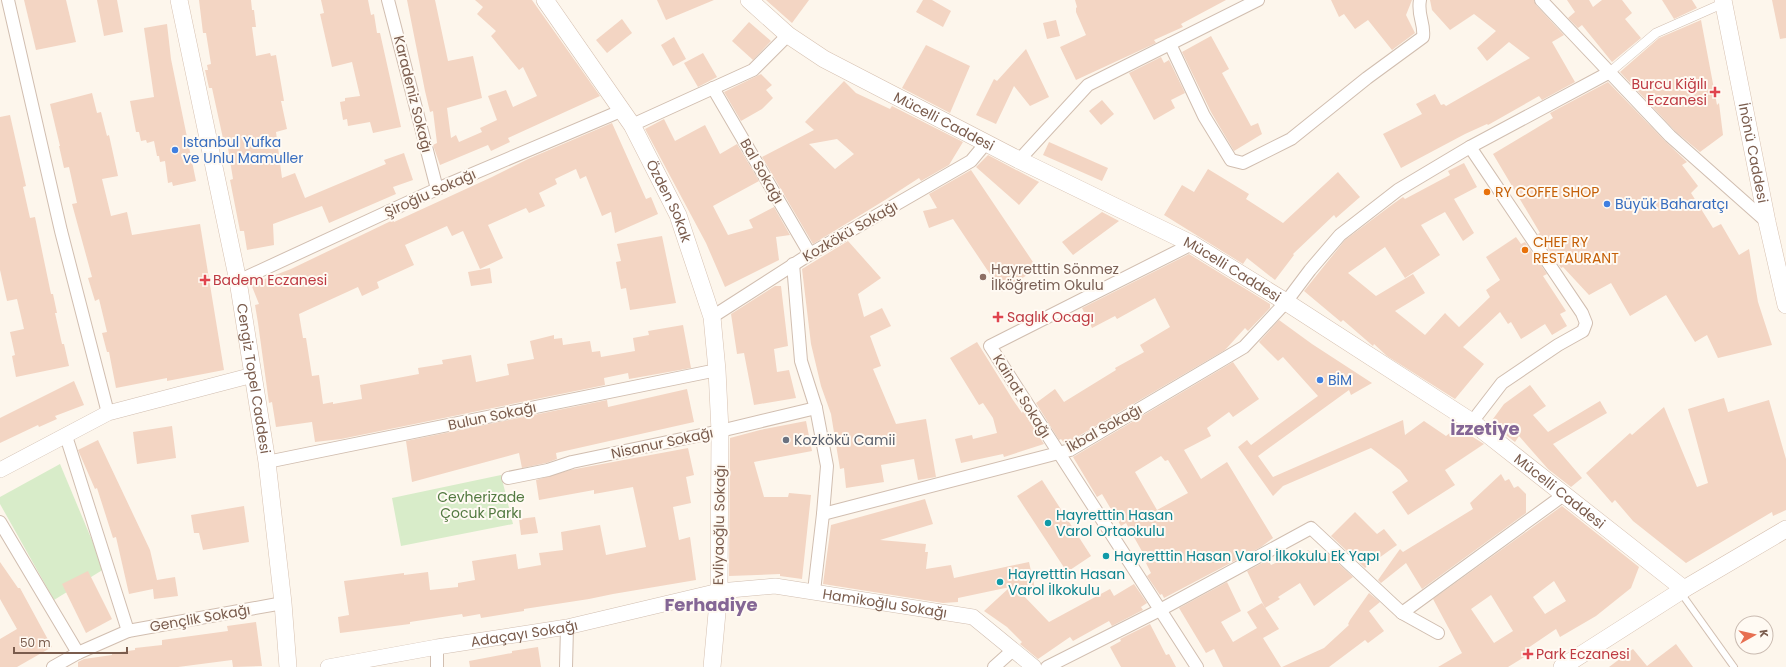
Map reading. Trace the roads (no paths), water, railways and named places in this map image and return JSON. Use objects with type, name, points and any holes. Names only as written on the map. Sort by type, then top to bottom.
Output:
[{"type":"main road","name":"Cengiz Topel Caddesi","points":[[179,0],[238,281],[267,462],[283,603],[288,667]]},
{"type":"main road","name":"Özden Sokak","points":[[545,0],[628,117],[678,215],[712,317],[717,370],[720,431]]},
{"type":"main road","name":"Mücelli Caddesi","points":[[748,0],[788,35],[824,59],[1019,160],[1192,244],[1286,302],[1472,422],[1564,494],[1682,590]]},
{"type":"main road","name":"İnönü Caddesi","points":[[1726,1],[1767,222],[1786,304]]},
{"type":"main road","points":[[1726,1],[1786,268]]},
{"type":"main road","name":"Evliyaoğlu Sokağı","points":[[712,667],[719,592],[720,431]]},
{"type":"main road","points":[[1562,667],[1682,590],[1786,529]]},
{"type":"street","points":[[8,0],[61,231],[108,413]]},
{"type":"street","name":"Karadeniz Sokağı","points":[[388,0],[437,188]]},
{"type":"street","points":[[1019,160],[1088,85],[1258,0]]},
{"type":"street","points":[[1170,44],[1204,116],[1231,160],[1243,163],[1291,139],[1367,78],[1423,37],[1424,29],[1419,15],[1420,0]]},
{"type":"street","points":[[1541,0],[1670,136],[1767,222]]},
{"type":"street","points":[[1610,72],[1656,33],[1726,1]]},
{"type":"street","name":"Şiroğlu Sokağı","points":[[238,281],[437,188],[628,117],[713,88],[753,70],[788,35]]},
{"type":"street","name":"İkbal Sokağı","points":[[823,514],[1070,450],[1244,347],[1286,302],[1310,270],[1340,235],[1398,190],[1470,147],[1610,72]]},
{"type":"street","name":"Bal Sokağı","points":[[713,88],[810,254]]},
{"type":"street","name":"Kozkökü Sokağı","points":[[712,317],[793,264],[971,161],[986,142]]},
{"type":"street","points":[[1470,147],[1582,313],[1586,323],[1583,331],[1558,345],[1502,383],[1472,422]]},
{"type":"street","name":"Kainat Sokağı","points":[[1192,244],[990,346],[1197,667]]},
{"type":"street","points":[[793,264],[802,361],[816,408],[827,466],[814,591]]},
{"type":"street","name":"Bulun Sokağı","points":[[267,462],[717,370]]},
{"type":"street","points":[[0,470],[108,413],[253,375]]},
{"type":"street","name":"Nisanur Sokağı","points":[[508,478],[548,470],[572,462],[720,431],[816,408]]},
{"type":"street","points":[[66,436],[128,631]]},
{"type":"street","points":[[1402,613],[1564,494]]},
{"type":"street","points":[[0,522],[78,653]]},
{"type":"street","points":[[1046,667],[1160,610],[1311,528],[1402,613],[1438,633]]},
{"type":"street","name":"Hamikoğlu Sokağı","points":[[719,592],[775,586],[973,617],[1034,667]]},
{"type":"street","name":"Adaçayı Sokağı","points":[[328,667],[437,647],[567,627],[719,592]]},
{"type":"street","name":"Gençlik Sokağı","points":[[53,667],[78,653],[128,631],[283,603]]},
{"type":"street","points":[[566,667],[567,627]]},
{"type":"street","points":[[437,647],[437,667]]},
{"type":"street","points":[[994,667],[1013,650]]},
{"type":"lane","points":[[1682,590],[1734,667]]},
{"type":"place","name":"Burcu Kiğılı Eczanesi","points":[[1715,92]]},
{"type":"place","name":"Istanbul Yufka ve Unlu Mamuller","points":[[175,150]]},
{"type":"place","name":"RY COFFE SHOP","points":[[1487,192]]},
{"type":"place","name":"Büyük Baharatçı","points":[[1607,204]]},
{"type":"place","name":"CHEF RY RESTAURANT","points":[[1525,250]]},
{"type":"place","name":"Hayretttin Sönmez İlköğretim Okulu","points":[[983,277]]},
{"type":"place","name":"Badem Eczanesi","points":[[205,280]]},
{"type":"place","name":"Saglık Ocagı","points":[[998,317]]},
{"type":"place","name":"BİM","points":[[1320,380]]},
{"type":"place","name":"Kozkökü Camii","points":[[786,440]]},
{"type":"place","name":"Hayretttin Hasan Varol Ortaokulu","points":[[1048,523]]},
{"type":"place","name":"Hayretttin Hasan Varol İlkokulu Ek Yapı","points":[[1106,556]]},
{"type":"place","name":"Hayretttin Hasan Varol İlkokulu","points":[[1000,582]]},
{"type":"place","name":"Park Eczanesi","points":[[1528,654]]},
{"type":"district","name":"İzzetiye","points":[[1485,428]]},
{"type":"district","name":"Ferhadiye","points":[[711,604]]},
{"type":"park label","name":"Cevherizade Çocuk Parkı","points":[[481,506]]}]
